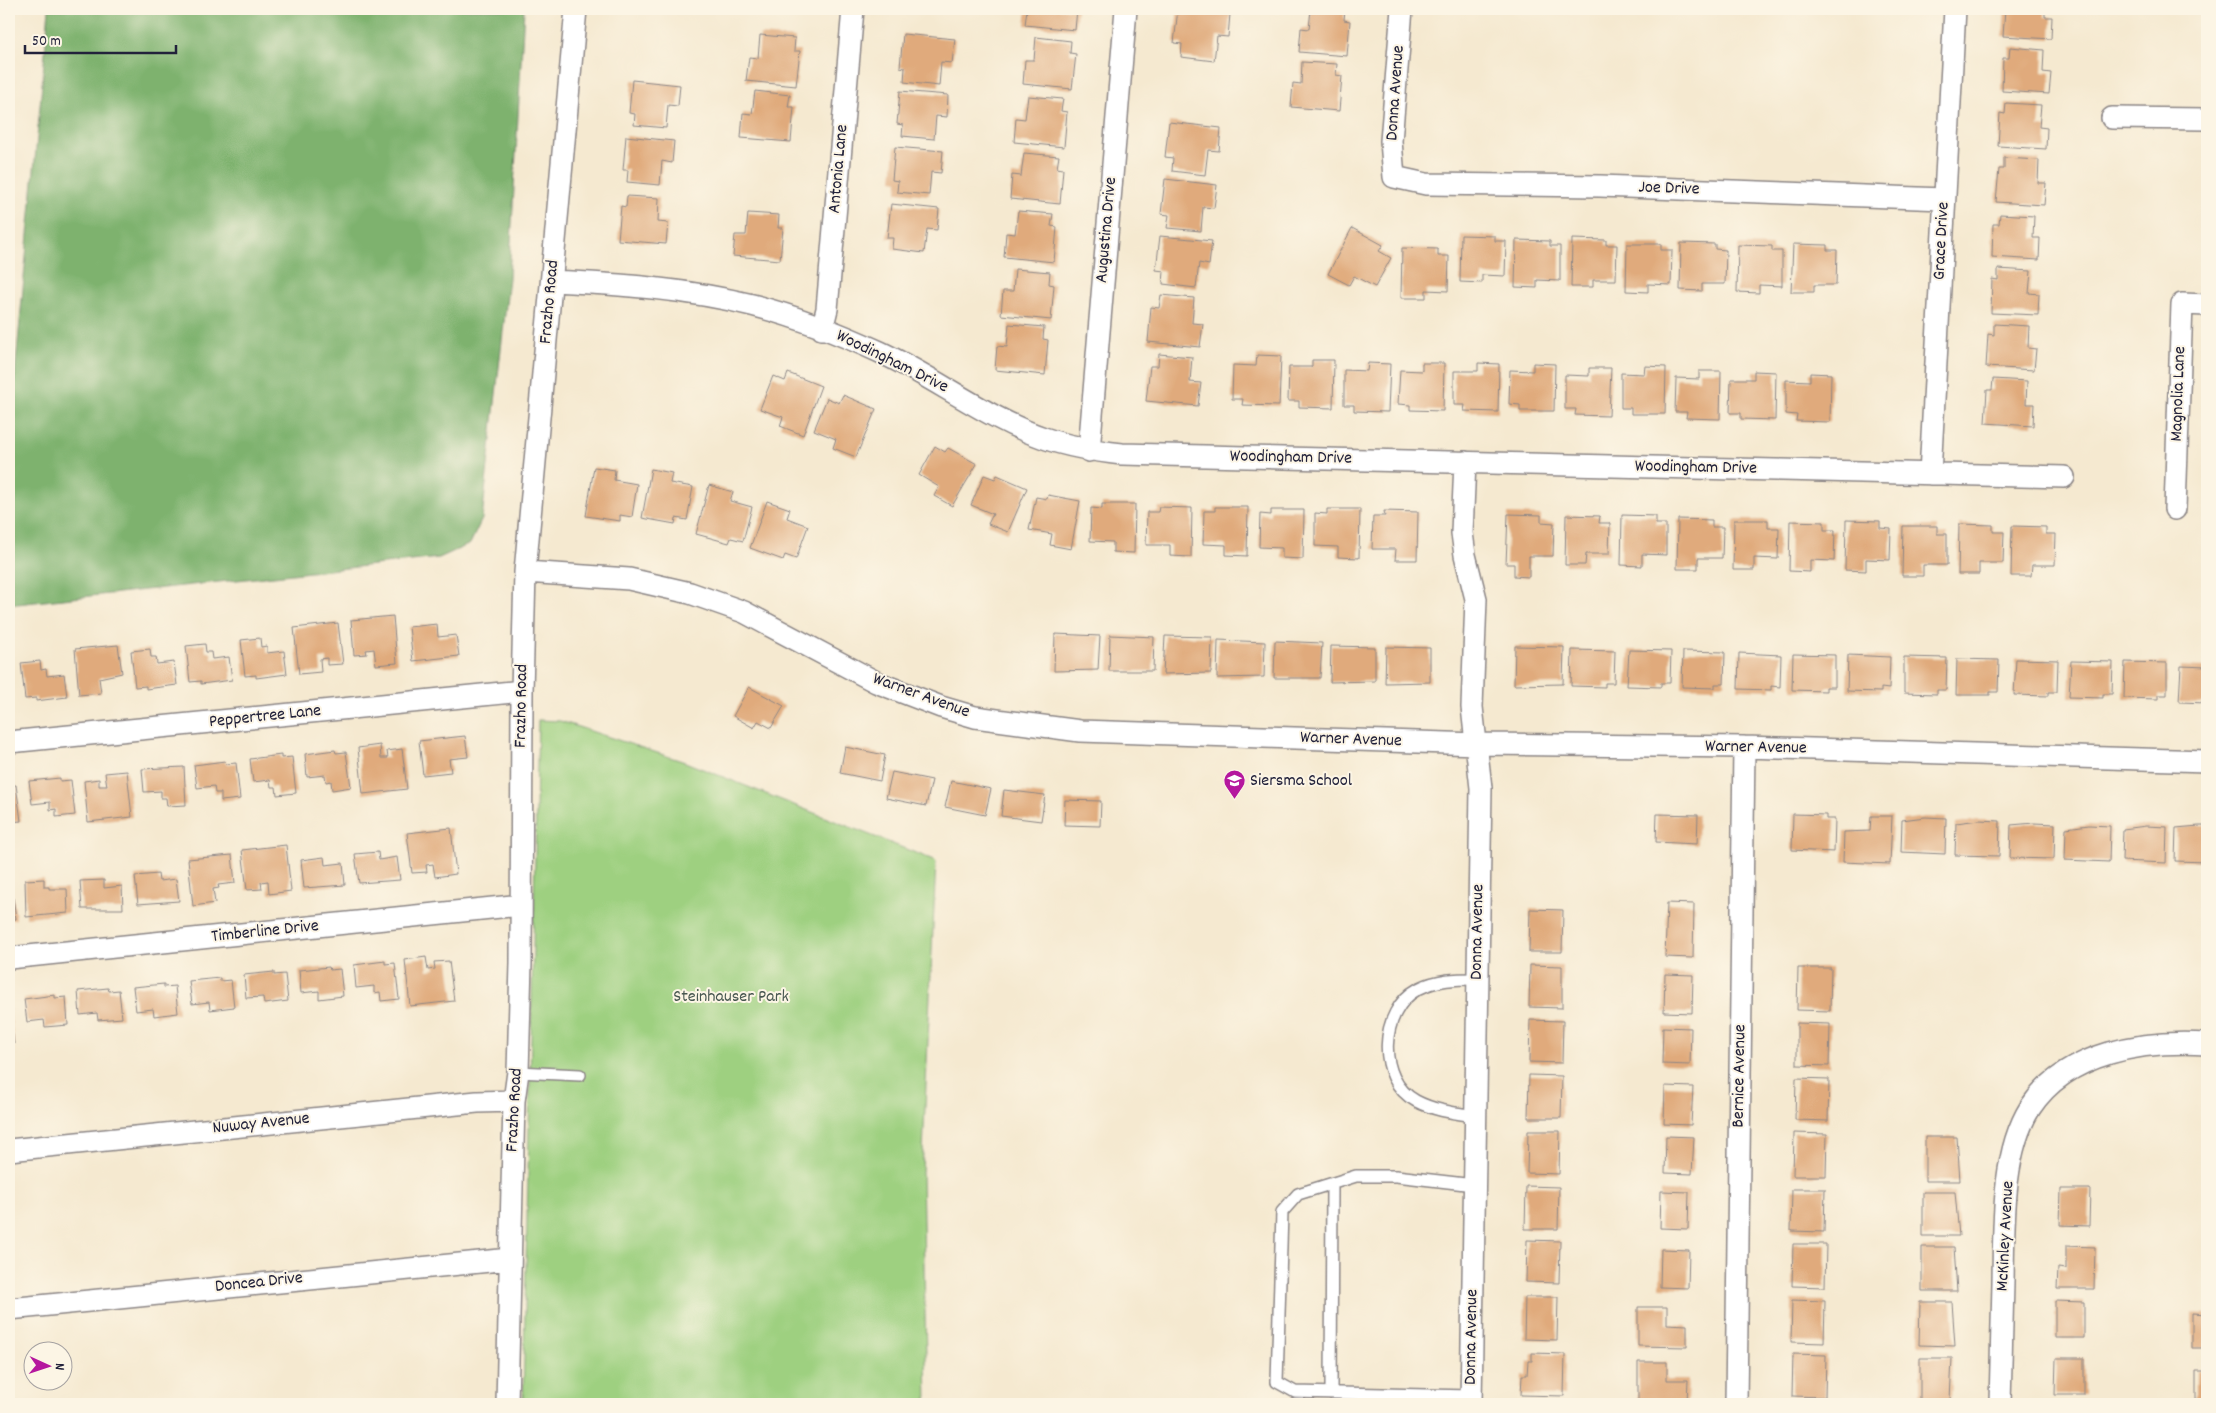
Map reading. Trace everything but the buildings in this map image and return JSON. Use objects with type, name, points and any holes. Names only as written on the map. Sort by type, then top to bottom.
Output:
[{"type":"street","name":"Frazho Road","points":[[507,1404],[514,1101],[518,1072],[525,572],[576,9]]},
{"type":"street","name":"Antonia Lane","points":[[822,329],[827,310],[853,9]]},
{"type":"street","name":"Augustina Drive","points":[[1089,451],[1126,9]]},
{"type":"street","name":"Donna Avenue","points":[[1394,177],[1391,142],[1402,9]]},
{"type":"street","name":"Grace Drive","points":[[1930,474],[1955,9]]},
{"type":"street","points":[[2112,118],[2207,119]]},
{"type":"street","name":"Joe Drive","points":[[1394,177],[1426,184],[1600,186],[1944,199]]},
{"type":"street","name":"Woodingham Drive","points":[[552,281],[687,292],[752,305],[822,329],[879,352],[924,374],[1002,420],[1044,438],[1089,451],[1122,454],[2064,477]]},
{"type":"street","name":"Magnolia Lane","points":[[2175,509],[2182,304],[2207,305]]},
{"type":"street","name":"Donna Avenue","points":[[1465,462],[1462,533],[1465,555],[1476,599],[1472,707],[1478,744],[1481,788],[1471,1400]]},
{"type":"street","name":"Warner Avenue","points":[[525,572],[630,579],[698,595],[744,612],[876,682],[941,707],[975,717],[1080,731],[1478,744],[1744,747],[2207,761]]},
{"type":"street","name":"Peppertree Lane","points":[[9,742],[522,691]]},
{"type":"street","name":"Bernice Avenue","points":[[1736,1404],[1744,747]]},
{"type":"street","name":"Timberline Drive","points":[[9,958],[521,905]]},
{"type":"street","name":"McKinley Avenue","points":[[2000,1404],[2004,1229],[2008,1179],[2017,1136],[2030,1108],[2054,1080],[2077,1066],[2108,1054],[2153,1044],[2207,1044]]},
{"type":"street","name":"Nuway Avenue","points":[[9,1150],[468,1103],[514,1101]]},
{"type":"street","name":"Doncea Drive","points":[[9,1309],[510,1259]]},
{"type":"lane","points":[[1475,1116],[1439,1111],[1414,1101],[1399,1086],[1388,1064],[1386,1045],[1390,1025],[1398,1010],[1404,1000],[1416,990],[1453,979],[1477,979]]},
{"type":"lane","points":[[518,1072],[580,1075]]},
{"type":"lane","points":[[1471,1400],[1295,1392],[1277,1382],[1282,1212],[1298,1194],[1356,1176],[1396,1176],[1474,1185]]},
{"type":"lane","points":[[1331,1393],[1332,1184]]},
{"type":"green space","points":[[49,9],[524,9],[509,278],[482,519],[470,544],[439,558],[17,604],[9,602],[9,439]]},
{"type":"green space","name":"Steinhauser Park","points":[[538,720],[560,721],[685,762],[936,861],[922,1174],[927,1404],[523,1404]]},
{"type":"place","name":"Siersma School","points":[[1234,800]]}]
